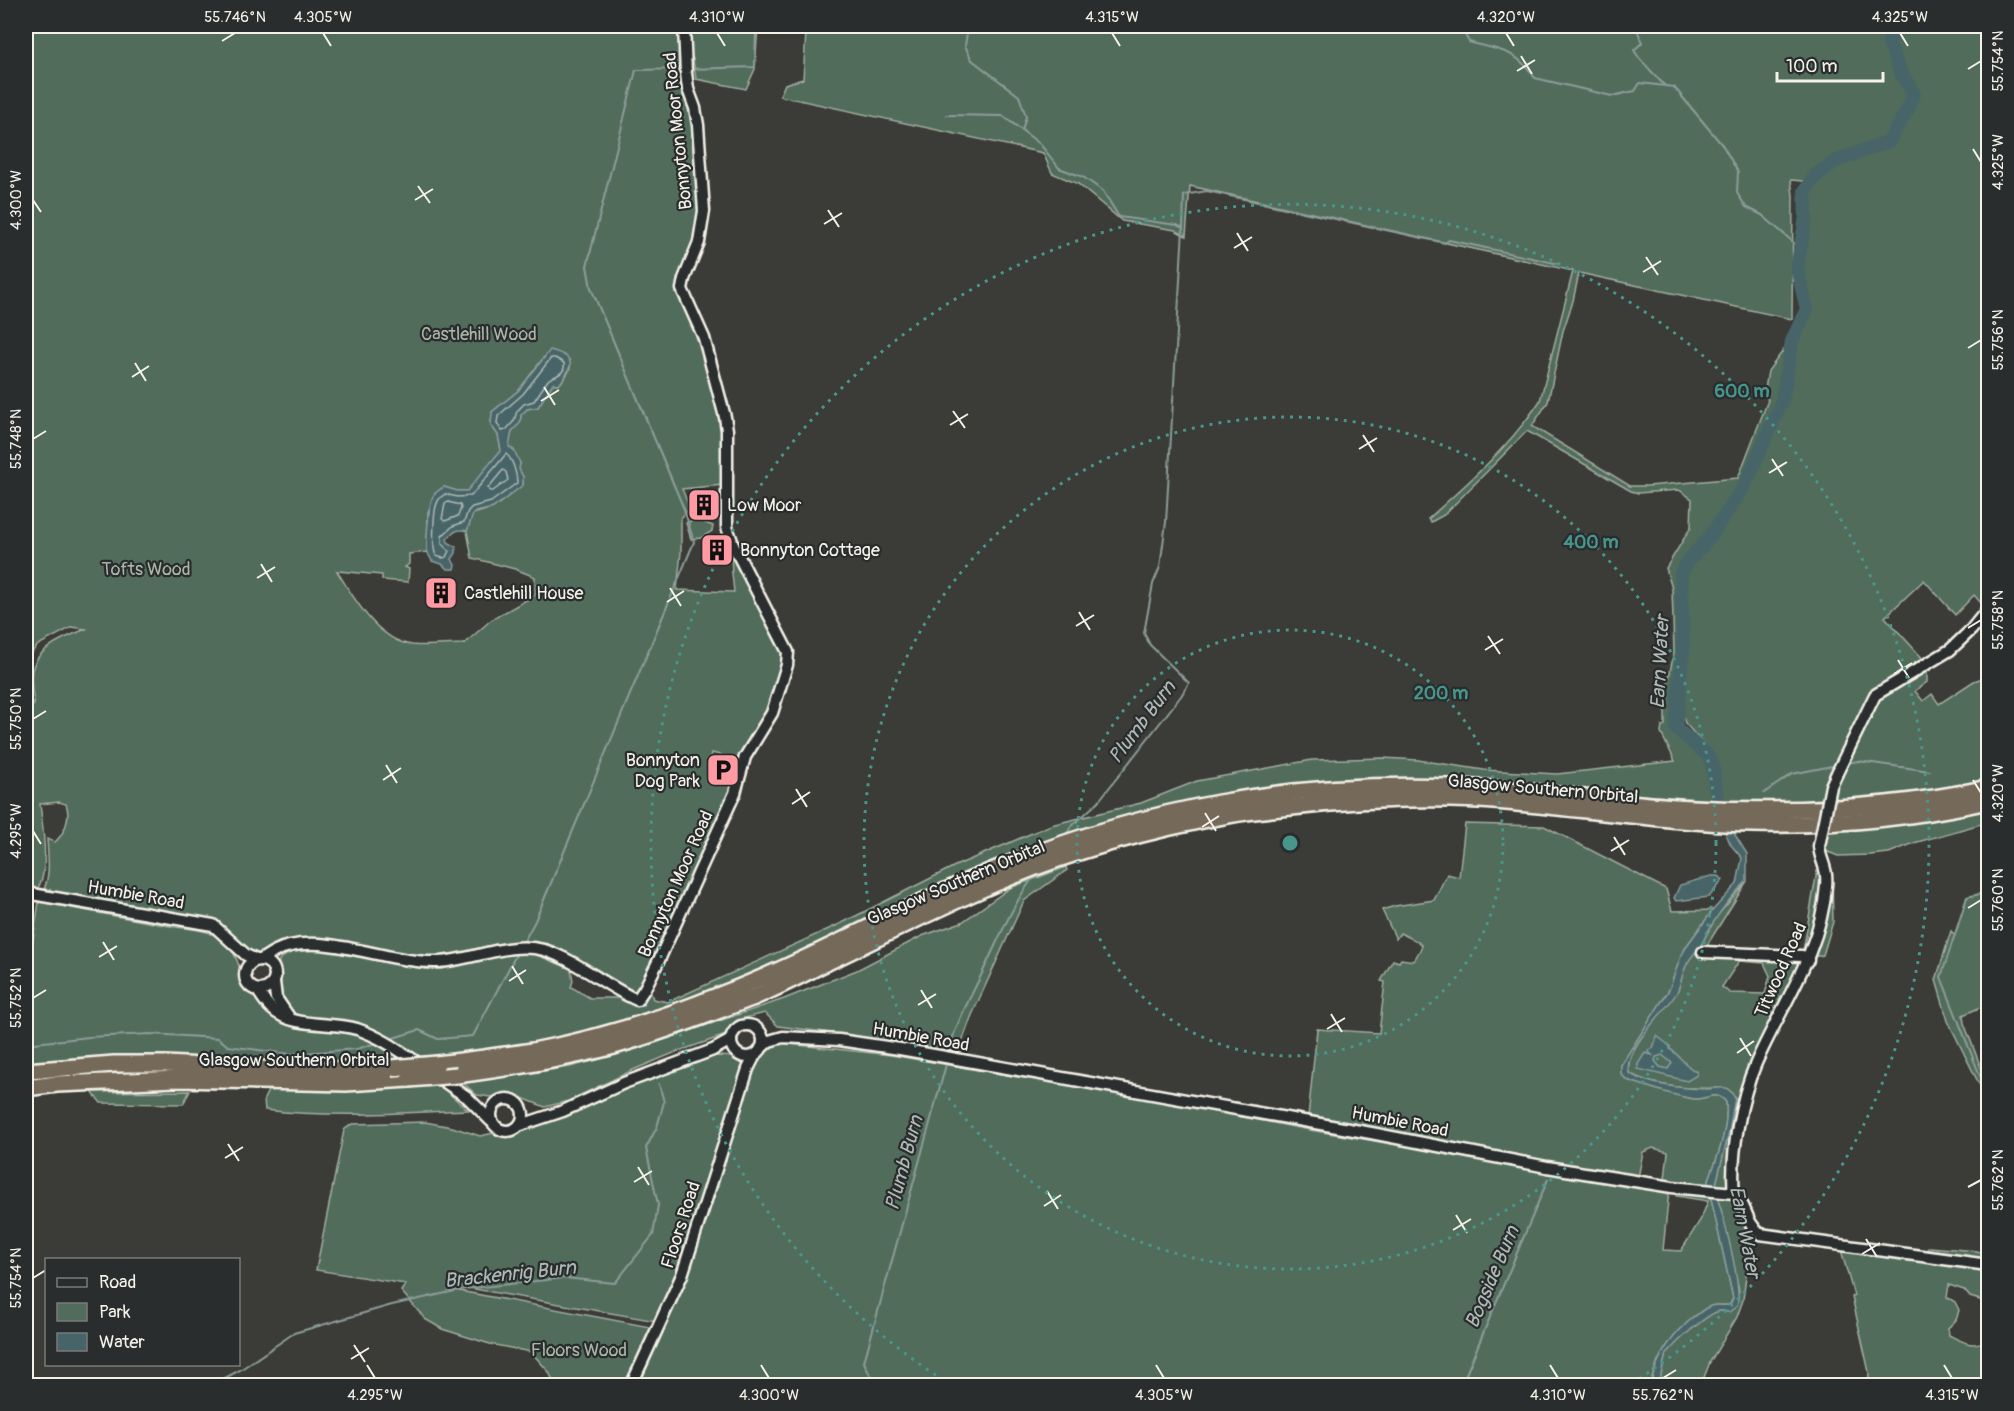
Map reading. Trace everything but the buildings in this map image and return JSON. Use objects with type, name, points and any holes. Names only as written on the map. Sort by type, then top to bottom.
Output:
[{"type":"highway","name":"Glasgow Southern Orbital","points":[[26,1071],[114,1064],[165,1064],[301,1071],[392,1068],[536,1050],[613,1031],[682,1010],[766,977],[961,884],[1068,842],[1148,818],[1221,802],[1317,789],[1433,786],[1507,790],[1688,808],[1809,824],[1905,816],[1989,801]]},
{"type":"highway","name":"Glasgow Southern Orbital","points":[[26,1088],[57,1084],[178,1079],[346,1083],[457,1075],[569,1056],[615,1045],[753,998],[1010,877],[1094,848],[1162,828],[1233,814],[1325,803],[1431,800],[1503,802],[1697,821],[1865,806],[1989,788]]},
{"type":"street","name":"Bonnyton Moor Road","points":[[300,944],[334,946],[409,961],[437,962],[524,948],[543,950],[568,961],[636,1000],[645,988],[659,960],[735,793],[745,757],[772,713],[787,665],[788,652],[734,547],[727,527],[725,417],[704,338],[682,289],[699,242],[704,211],[698,125],[695,108],[687,89],[684,26]]},
{"type":"street","name":"Titwood Road","points":[[1734,1192],[1734,1150],[1752,1074],[1808,960],[1821,920],[1827,870],[1819,846],[1831,786],[1875,695],[1952,648],[1989,609]]},
{"type":"street","name":"Humbie Road","points":[[26,893],[213,925],[246,955],[269,962],[274,968]]},
{"type":"street","name":"Humbie Road","points":[[235,944],[246,970],[247,984],[258,991],[272,1010],[307,1023],[354,1028],[382,1039],[467,1097],[491,1121]]},
{"type":"street","points":[[246,970],[248,966],[279,949],[300,944]]},
{"type":"street","points":[[291,1018],[279,1005],[274,982],[276,973],[274,968],[278,957],[300,944]]},
{"type":"street","points":[[1703,952],[1802,956],[1808,960]]},
{"type":"street","points":[[258,991],[267,989],[274,982]]},
{"type":"street","points":[[749,1025],[759,1030],[763,1038],[749,1053],[733,1050],[731,1040],[735,1030],[749,1025]]},
{"type":"street","name":"Humbie Road","points":[[759,1030],[783,1037],[900,1049],[1371,1133],[1535,1165],[1703,1191],[1734,1192]]},
{"type":"street","points":[[713,1050],[749,1053],[769,1041],[783,1037]]},
{"type":"street","points":[[550,1114],[537,1113],[512,1100],[502,1100],[492,1109],[491,1121],[499,1130],[505,1132],[517,1129],[521,1125],[563,1111],[624,1083],[713,1050],[731,1040]]},
{"type":"street","name":"Floors Road","points":[[631,1386],[682,1275],[748,1069],[749,1053]]},
{"type":"street","name":"Humbie Road","points":[[467,1097],[484,1103],[502,1100]]},
{"type":"street","points":[[520,1105],[524,1114],[521,1125]]},
{"type":"street","points":[[1734,1192],[1742,1202],[1750,1225],[1760,1234],[1989,1265]]},
{"type":"green space","points":[[26,26],[681,26],[693,115],[701,218],[681,284],[700,336],[723,425],[723,485],[682,489],[690,508],[681,518],[681,552],[677,590],[734,592],[731,549],[786,654],[765,720],[749,740],[739,760],[712,753],[707,779],[735,786],[660,955],[636,995],[564,955],[534,944],[520,942],[454,956],[418,957],[301,940],[257,957],[246,949],[229,930],[217,923],[66,894],[43,892],[48,872],[47,839],[55,842],[59,838],[67,819],[66,804],[59,802],[40,804],[44,837],[43,875],[40,885],[34,891],[26,889],[26,710],[34,705],[32,671],[39,655],[46,649],[86,629],[72,627],[38,645],[28,657],[26,666]],"holes":[[[544,357],[566,357],[570,368],[559,385],[553,383],[538,407],[527,409],[521,415],[520,423],[512,431],[508,447],[520,463],[519,469],[523,477],[523,485],[493,508],[473,514],[467,531],[472,558],[515,569],[535,577],[535,595],[491,620],[464,644],[412,645],[388,635],[368,616],[337,571],[382,575],[382,580],[408,582],[409,569],[405,567],[409,564],[409,554],[427,552],[428,512],[444,487],[457,491],[468,491],[501,450],[498,435],[491,425],[492,412],[519,390]]]},
{"type":"green space","points":[[688,26],[758,26],[755,69],[746,89],[696,79],[693,59],[689,52]]},
{"type":"green space","points":[[790,26],[1988,26],[1988,608],[1974,595],[1955,615],[1924,580],[1885,617],[1926,662],[1877,689],[1824,803],[1720,801],[1714,761],[1706,747],[1685,723],[1681,708],[1688,627],[1685,573],[1689,563],[1687,559],[1679,579],[1681,648],[1674,691],[1675,730],[1705,757],[1709,765],[1714,800],[1458,782],[1240,794],[741,983],[628,1022],[512,1049],[418,1059],[397,1042],[383,1035],[296,1017],[285,1005],[280,992],[279,960],[291,952],[309,948],[426,969],[441,969],[503,955],[530,952],[571,969],[573,981],[571,987],[590,998],[618,998],[625,1002],[643,1005],[650,990],[653,999],[668,1002],[842,923],[955,866],[1051,825],[1141,803],[1197,781],[1312,760],[1383,758],[1418,760],[1484,770],[1557,774],[1675,761],[1661,733],[1662,726],[1665,725],[1665,697],[1674,652],[1672,589],[1666,568],[1691,527],[1692,499],[1679,490],[1638,493],[1631,491],[1527,431],[1444,515],[1431,522],[1428,519],[1502,449],[1540,401],[1573,271],[1190,186],[1186,236],[1175,230],[1122,221],[1078,184],[1052,173],[1043,153],[780,96],[785,84],[803,79],[806,33]],"holes":[[[1791,180],[1814,182],[1810,190],[1810,216],[1800,259],[1801,274],[1810,311],[1796,338],[1785,348],[1768,371],[1764,395],[1768,400],[1738,478],[1630,486],[1532,426],[1548,402],[1563,331],[1579,273],[1792,319],[1793,195]]]},
{"type":"green space","points":[[696,519],[713,526],[712,531],[701,538],[691,539],[686,523]]},
{"type":"green space","points":[[1927,668],[1927,682],[1915,691],[1923,701],[1932,694],[1939,704],[1974,681],[1988,676],[1988,782],[1925,793],[1831,802],[1836,781],[1877,697]]},
{"type":"green space","points":[[1988,805],[1988,822],[1914,843],[1889,853],[1838,856],[1823,850],[1826,826]]},
{"type":"green space","points":[[1465,824],[1544,826],[1666,889],[1672,911],[1713,910],[1688,944],[1681,956],[1669,990],[1621,1065],[1621,1073],[1627,1080],[1696,1099],[1719,1096],[1726,1102],[1724,1135],[1706,1187],[1646,1179],[1646,1177],[1665,1179],[1668,1152],[1653,1148],[1643,1152],[1638,1178],[1308,1117],[1317,1029],[1379,1033],[1385,982],[1381,981],[1393,960],[1414,961],[1422,946],[1400,933],[1396,939],[1382,910],[1434,900],[1447,874],[1459,877]]},
{"type":"green space","points":[[1066,867],[1067,870],[1024,901],[972,1015],[958,1053],[778,1026],[765,1013],[737,1020],[723,1036],[633,1070],[568,1101],[545,1107],[512,1094],[490,1097],[477,1095],[463,1083],[570,1067],[637,1049],[784,999],[857,970],[922,936],[962,922],[1010,888]]},
{"type":"green space","points":[[1817,871],[1832,872],[1833,922],[1823,955],[1813,957],[1803,951]]},
{"type":"green space","points":[[1747,881],[1704,950],[1699,948],[1717,916]]},
{"type":"green space","points":[[1988,892],[1988,1004],[1963,1015],[1988,1086],[1986,1098],[1948,1021],[1936,980],[1951,931],[1955,935],[1967,897]]},
{"type":"green space","points":[[39,902],[213,934],[228,945],[234,953],[245,987],[275,1018],[298,1027],[338,1030],[356,1035],[406,1059],[354,1064],[26,1066],[26,985]]},
{"type":"green space","points":[[1693,952],[1701,956],[1797,959],[1804,962],[1753,1059],[1728,1185],[1725,1188],[1715,1188],[1735,1098],[1726,1088],[1664,1085],[1629,1073],[1632,1054],[1645,1032],[1677,992]],"holes":[[[1739,961],[1764,963],[1770,976],[1765,994],[1730,993],[1722,987]]]},
{"type":"green space","points":[[779,1043],[891,1055],[1669,1191],[1663,1250],[1681,1251],[1701,1219],[1708,1201],[1676,1196],[1677,1192],[1710,1194],[1733,1298],[1730,1305],[1713,1305],[1705,1309],[1681,1329],[1659,1359],[1650,1385],[636,1386],[690,1270],[752,1074],[758,1061],[767,1050]]},
{"type":"green space","name":"Floors Wood","points":[[715,1056],[727,1056],[737,1060],[743,1065],[743,1075],[684,1260],[656,1321],[452,1285],[449,1289],[655,1328],[628,1385],[555,1385],[549,1372],[531,1352],[490,1344],[442,1329],[425,1319],[401,1291],[406,1284],[316,1270],[344,1130],[352,1124],[425,1122],[452,1127],[480,1136],[494,1133],[510,1136],[527,1126],[563,1117],[611,1094],[678,1067]]},
{"type":"green space","points":[[439,1085],[468,1110],[341,1114],[265,1110],[264,1099],[269,1089],[347,1091]]},
{"type":"green space","points":[[190,1091],[183,1104],[101,1103],[92,1092]]},
{"type":"green space","points":[[1716,1194],[1731,1196],[1736,1200],[1747,1234],[1747,1268],[1743,1300],[1737,1317],[1710,1362],[1701,1385],[1657,1386],[1665,1358],[1674,1346],[1707,1317],[1721,1311],[1729,1312],[1739,1291]]},
{"type":"green space","points":[[1929,1247],[1977,1251],[1988,1254],[1988,1261],[1924,1253]]},
{"type":"green space","points":[[1841,1250],[1988,1268],[1987,1302],[1970,1297],[1964,1290],[1949,1285],[1947,1297],[1955,1302],[1959,1310],[1956,1320],[1948,1328],[1949,1335],[1973,1344],[1988,1339],[1988,1385],[1868,1385],[1869,1372],[1852,1297],[1854,1296]]},
{"type":"water","points":[[550,350],[569,359],[570,367],[559,385],[553,383],[538,407],[527,409],[521,415],[520,423],[512,431],[509,447],[514,450],[520,463],[519,469],[523,477],[523,485],[493,508],[473,514],[467,531],[458,530],[447,539],[456,547],[456,553],[452,559],[454,569],[447,569],[442,564],[432,561],[428,553],[428,524],[433,496],[444,487],[467,491],[501,450],[498,435],[491,425],[492,412],[519,390]]},
{"type":"water","points":[[1724,830],[1732,830],[1747,854],[1747,881],[1722,909],[1687,963],[1677,992],[1638,1042],[1629,1063],[1629,1073],[1647,1081],[1687,1088],[1726,1088],[1731,1092],[1735,1098],[1715,1188],[1706,1187],[1724,1135],[1726,1102],[1719,1096],[1696,1099],[1627,1080],[1621,1074],[1621,1065],[1669,990],[1681,956],[1688,944],[1713,910],[1737,884],[1742,858],[1731,845]]},
{"type":"water","points":[[1719,876],[1723,880],[1709,897],[1676,901],[1674,898],[1680,885]]},
{"type":"water","points":[[1657,1036],[1696,1071],[1697,1075],[1687,1081],[1638,1069],[1638,1064],[1645,1053],[1652,1055],[1648,1051],[1653,1048]],"holes":[[[1662,1055],[1672,1063],[1668,1069],[1660,1067],[1655,1061],[1656,1057]]]},
{"type":"water","points":[[1710,1194],[1716,1194],[1727,1233],[1735,1268],[1737,1306],[1729,1312],[1715,1313],[1681,1339],[1665,1358],[1657,1385],[1650,1386],[1659,1359],[1681,1329],[1705,1309],[1713,1305],[1730,1305],[1733,1298]]},
{"type":"waterway","points":[[688,69],[755,67],[756,26]]},
{"type":"waterway","name":"Plumb Burn","points":[[968,26],[965,46],[972,60],[1019,96],[1026,116],[1022,131]]},
{"type":"waterway","points":[[1454,26],[1464,33],[1469,42],[1514,56],[1528,68],[1535,78],[1612,96],[1635,91],[1640,83],[1674,87],[1723,146],[1738,172],[1737,193],[1746,207],[1762,215],[1800,248]]},
{"type":"waterway","points":[[1636,26],[1642,43],[1634,50],[1664,85]]},
{"type":"waterway","name":"Earn Water","points":[[1724,819],[1717,797],[1712,763],[1708,756],[1676,728],[1683,647],[1681,574],[1688,561],[1709,538],[1745,485],[1782,401],[1792,341],[1807,309],[1797,268],[1806,217],[1805,191],[1815,176],[1834,162],[1889,141],[1914,94],[1901,73],[1889,43],[1894,26]]},
{"type":"waterway","points":[[523,943],[535,921],[694,542],[684,509],[591,288],[587,266],[636,70],[682,69]]},
{"type":"waterway","name":"Plumb Burn","points":[[947,115],[1003,116],[1040,144],[1059,168],[1083,177],[1103,191],[1119,217],[1177,225],[1183,228],[1166,522],[1160,567],[1153,584],[1144,633],[1150,645],[1189,683],[1098,802],[1072,826],[1064,837]]},
{"type":"waterway","points":[[1183,228],[1184,195],[1207,191],[1445,243],[1449,240],[1559,264]]},
{"type":"waterway","points":[[1847,763],[1858,761],[1930,771]]},
{"type":"waterway","points":[[1764,793],[1792,774],[1832,766]]},
{"type":"waterway","name":"Plumb Burn","points":[[948,1055],[959,1020],[1003,930],[1035,875]]},
{"type":"waterway","points":[[1988,892],[1967,897],[1941,977],[1988,1096]]},
{"type":"waterway","points":[[390,1039],[419,1030],[438,1039],[473,1036],[518,951]]},
{"type":"waterway","points":[[26,1044],[89,1037],[150,1034],[218,1038],[228,1046],[290,1054],[357,1049],[379,1042]]},
{"type":"waterway","name":"Plumb Burn","points":[[879,1386],[864,1362],[947,1061]]},
{"type":"waterway","name":"Brackenrig Burn","points":[[210,1386],[240,1370],[294,1333],[392,1305],[464,1289],[564,1278],[615,1283],[653,1235],[658,1205],[646,1148],[657,1127],[664,1102],[659,1084]]},
{"type":"waterway","name":"Bogside Burn","points":[[1461,1386],[1548,1179]]},
{"type":"place","name":"Low Moor","points":[[704,505]]},
{"type":"place","name":"Bonnyton Cottage","points":[[717,550]]},
{"type":"place","name":"Castlehill House","points":[[441,593]]},
{"type":"place","name":"Bonnyton Dog Park","points":[[723,770]]},
{"type":"park label","name":"Castlehill Wood","points":[[479,334]]},
{"type":"park label","name":"Tofts Wood","points":[[146,569]]}]
